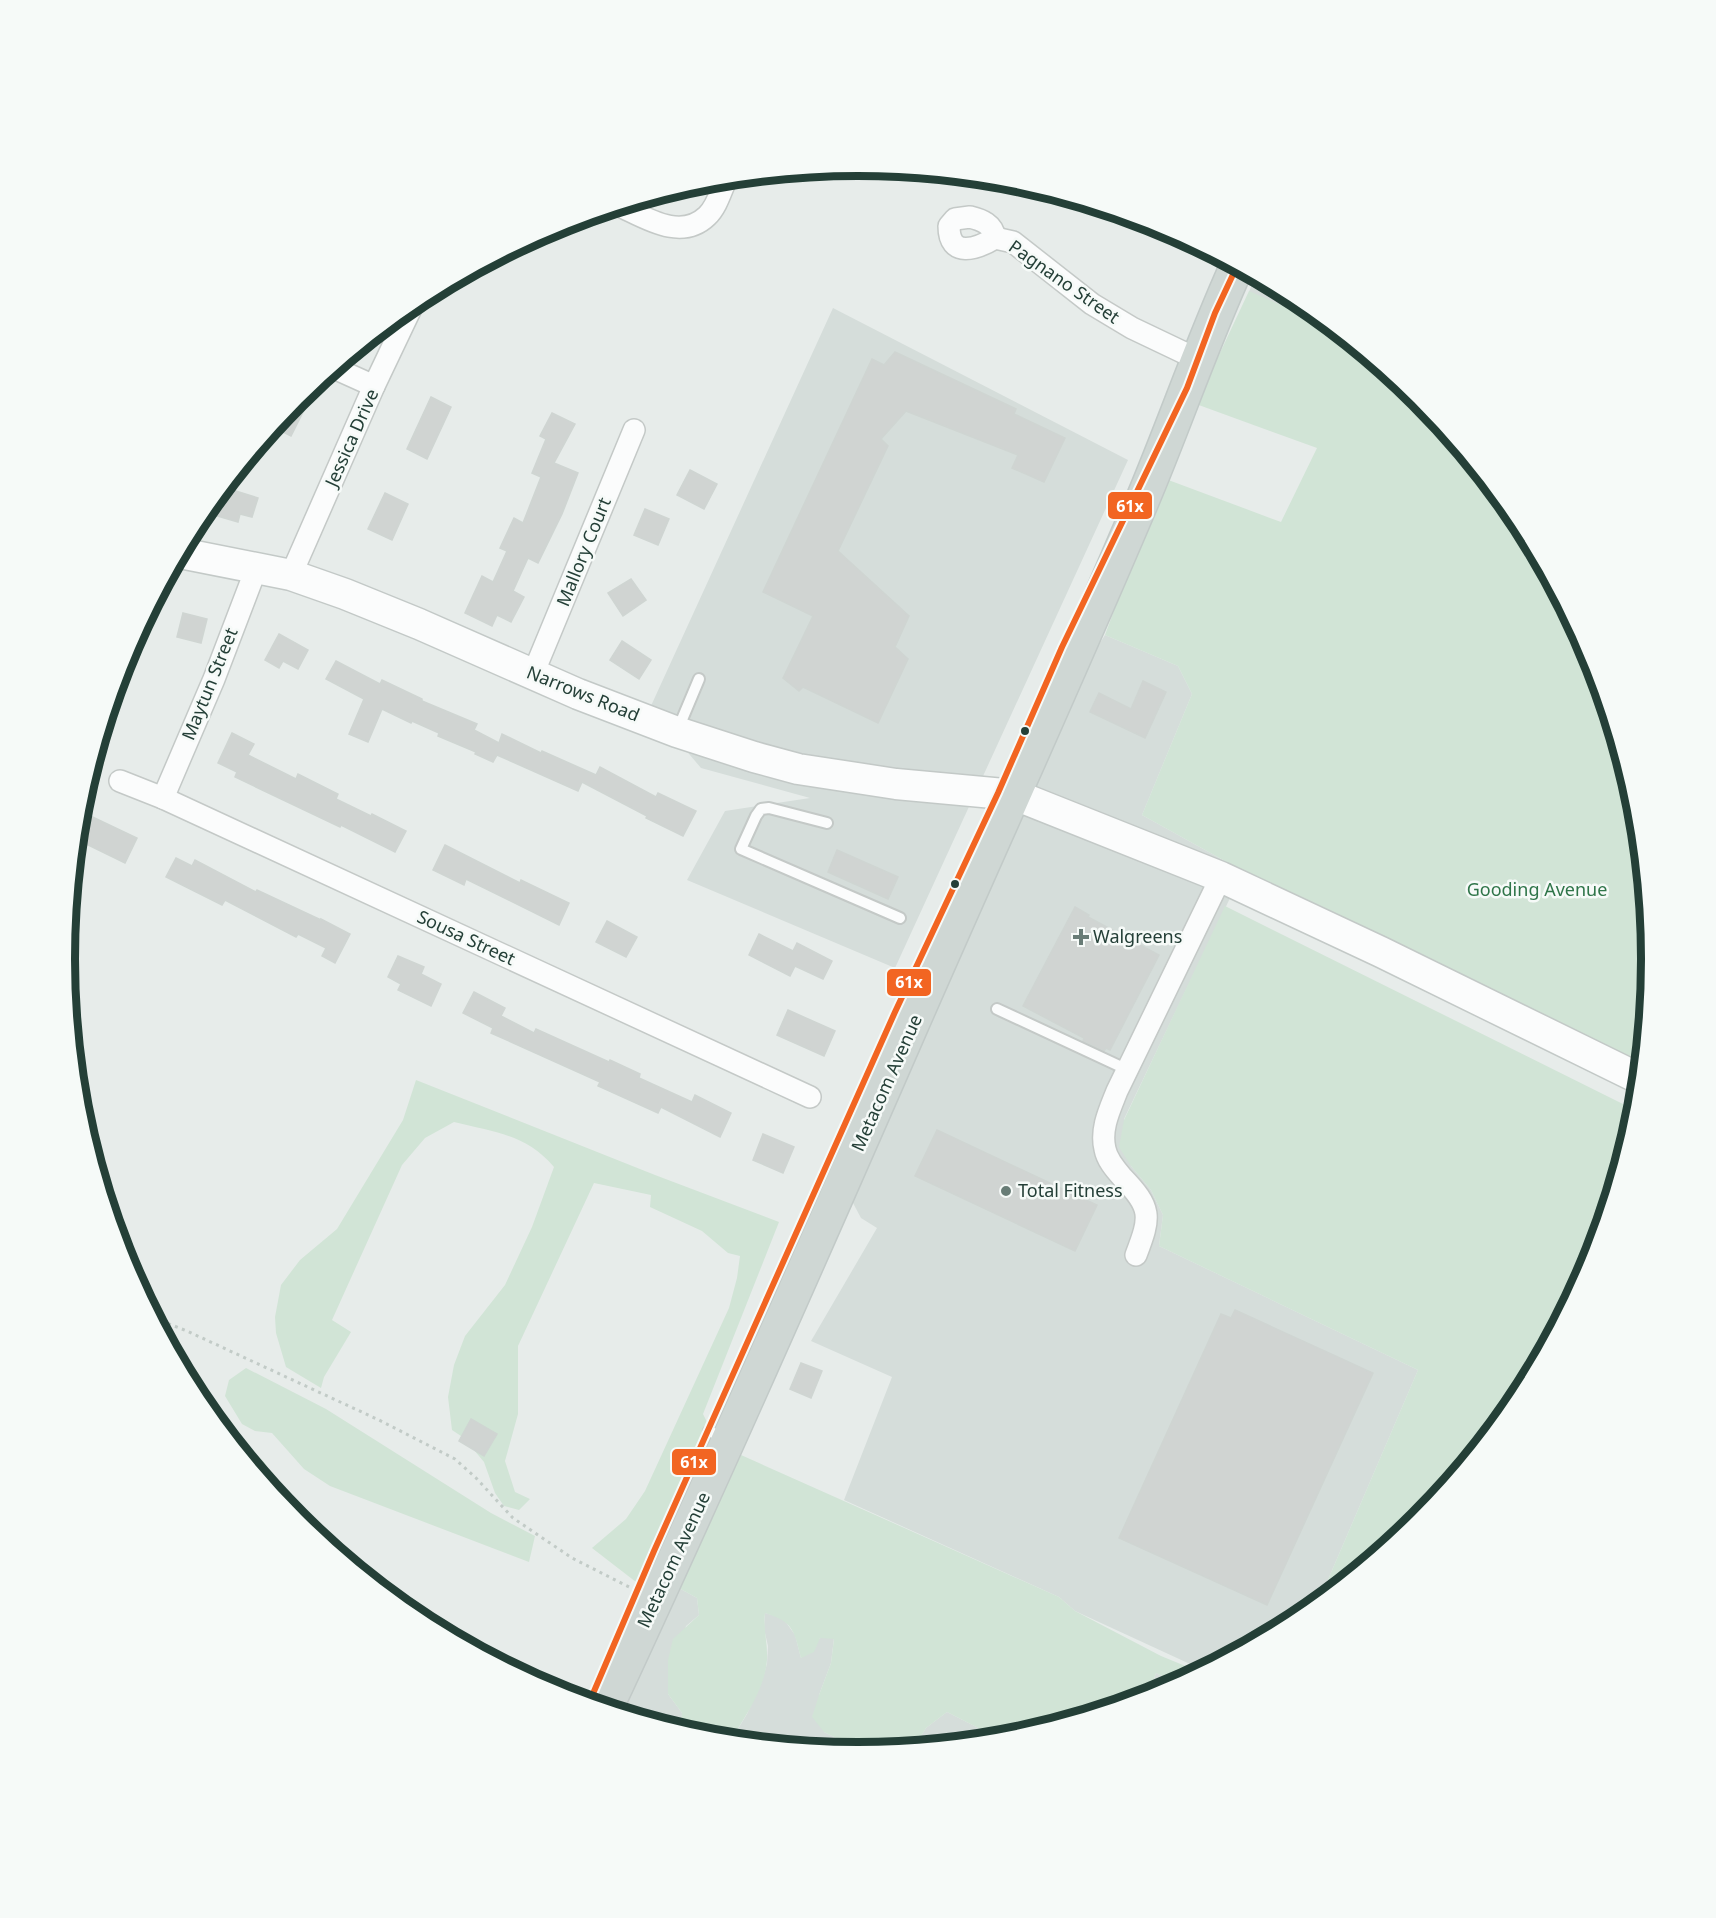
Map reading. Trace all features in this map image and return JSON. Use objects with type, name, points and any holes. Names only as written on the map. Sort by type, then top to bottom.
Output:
[{"type":"main road","name":"Metacom Avenue","points":[[609,1701],[895,1012],[1006,794],[1128,521],[1234,273]]},
{"type":"main road","name":"Metacom Avenue","points":[[592,1695],[637,1592],[719,1436]]},
{"type":"street","points":[[630,211],[662,225],[676,228],[691,227],[708,216],[722,188]]},
{"type":"street","name":"Pagnano Street","points":[[995,238],[1013,242],[1092,304],[1132,328],[1192,373]]},
{"type":"street","name":"Jessica Drive","points":[[291,575],[405,321]]},
{"type":"street","points":[[341,371],[374,386]]},
{"type":"street","name":"Mallory Court","points":[[533,674],[634,430]]},
{"type":"street","name":"Narrows Road","points":[[188,555],[291,575],[408,620],[578,694],[677,732],[754,757],[798,769],[896,784],[1006,794]]},
{"type":"street","name":"Maytun Street","points":[[163,798],[214,679],[256,569]]},
{"type":"street","name":"Sousa Street","points":[[120,781],[163,798],[810,1097]]},
{"type":"street","points":[[1006,794],[1221,877],[1381,952],[1632,1075]]},
{"type":"street","points":[[1136,1255],[1147,1227],[1146,1213],[1142,1201],[1107,1157],[1104,1147],[1107,1118],[1221,877]]},
{"type":"lane","points":[[677,732],[699,679]]},
{"type":"lane","points":[[827,823],[769,808],[761,809],[741,849],[900,918]]},
{"type":"lane","points":[[997,1008],[1128,1070]]},
{"type":"path","points":[[165,1322],[379,1420],[455,1459],[513,1518],[572,1558],[637,1592]]},
{"type":"shaded area","points":[[1253,283],[1304,316],[1249,292]]},
{"type":"shaded area","points":[[833,308],[1128,460],[895,968],[687,880],[725,811],[810,798],[701,768],[650,708]]},
{"type":"shaded area","points":[[1105,635],[1178,666],[1192,694],[1142,815],[1243,871],[1124,1119],[1131,1166],[1151,1190],[1163,1215],[1159,1246],[1418,1370],[1325,1587],[1250,1637],[1194,1666],[1075,1611],[1059,1597],[844,1500],[892,1377],[811,1341],[877,1228],[861,1218],[853,1203],[852,1188],[1090,659]]},
{"type":"shaded area","points":[[677,1587],[697,1598],[699,1615],[686,1626],[668,1694],[682,1713],[682,1721],[617,1703]]},
{"type":"shaded area","points":[[765,1613],[783,1618],[795,1635],[801,1658],[820,1638],[834,1638],[831,1663],[819,1695],[824,1732],[843,1741],[736,1732],[761,1684],[767,1664],[768,1646],[764,1629]]},
{"type":"shaded area","points":[[1156,1673],[1166,1678],[1158,1682],[1152,1684]]},
{"type":"shaded area","points":[[947,1712],[985,1731],[919,1739],[926,1728]]},
{"type":"green space","name":"Gooding Avenue","points":[[1249,291],[1302,315],[1374,370],[1412,405],[1447,443],[1509,524],[1560,613],[1581,659],[1614,756],[1626,806],[1639,908],[1641,959],[1634,1061],[1243,871],[1142,815],[1192,694],[1178,666],[1105,635],[1163,478],[1281,522],[1317,448],[1196,404]]},
{"type":"green space","points":[[1225,906],[1627,1106],[1614,1162],[1599,1211],[1581,1259],[1536,1351],[1479,1436],[1447,1475],[1412,1513],[1374,1548],[1325,1587],[1418,1370],[1159,1246],[1163,1215],[1151,1190],[1119,1147],[1124,1120]]},
{"type":"green space","points":[[416,1080],[779,1222],[703,1414],[708,1424],[636,1582],[592,1548],[626,1519],[645,1491],[729,1308],[740,1256],[728,1253],[702,1231],[650,1207],[651,1195],[594,1183],[518,1346],[518,1414],[505,1461],[515,1492],[530,1499],[519,1510],[504,1506],[495,1493],[484,1462],[464,1438],[452,1430],[448,1397],[454,1365],[465,1336],[505,1285],[532,1227],[554,1167],[532,1147],[508,1136],[454,1122],[425,1138],[402,1165],[332,1320],[351,1332],[324,1377],[321,1388],[286,1367],[276,1333],[275,1317],[281,1285],[300,1260],[337,1229],[403,1120]]},
{"type":"green space","points":[[246,1368],[326,1409],[491,1513],[535,1536],[529,1562],[330,1486],[304,1469],[272,1433],[255,1431],[242,1424],[225,1396],[229,1380]]},
{"type":"green space","points":[[252,1455],[263,1461],[269,1475]]},
{"type":"green space","points":[[741,1455],[1059,1597],[1075,1611],[1161,1656],[1189,1668],[1166,1678],[1156,1673],[1152,1684],[1110,1700],[1011,1727],[985,1731],[947,1712],[926,1728],[919,1739],[843,1741],[824,1732],[812,1717],[831,1663],[834,1639],[820,1638],[814,1652],[801,1658],[794,1634],[787,1624],[765,1613],[767,1660],[763,1681],[749,1711],[736,1732],[705,1727],[682,1721],[682,1713],[668,1694],[668,1660],[673,1639],[699,1615],[697,1598],[677,1587]]},
{"type":"building","points":[[895,352],[1016,409],[1014,414],[1065,438],[1044,482],[1012,468],[1018,455],[906,411],[881,439],[888,446],[838,551],[909,616],[895,647],[908,659],[878,723],[803,687],[799,691],[783,678],[813,616],[763,592],[872,359],[884,365]]},
{"type":"building","points":[[431,397],[451,407],[427,459],[407,449]]},
{"type":"building","points":[[301,408],[304,410],[291,436],[280,431]]},
{"type":"building","points":[[552,413],[575,424],[554,463],[578,473],[562,514],[538,563],[528,558],[513,591],[524,597],[511,622],[497,615],[492,626],[465,613],[482,576],[493,582],[507,551],[500,548],[514,518],[523,523],[541,477],[532,473],[546,439],[540,436]]},
{"type":"building","points":[[690,470],[717,484],[704,509],[677,495]]},
{"type":"building","points":[[232,490],[258,498],[252,517],[240,514],[238,522],[214,515]]},
{"type":"building","points":[[385,493],[408,504],[392,540],[368,529]]},
{"type":"building","points":[[645,509],[669,519],[658,545],[634,535]]},
{"type":"building","points":[[631,579],[646,600],[623,616],[608,593]]},
{"type":"building","points":[[183,613],[207,619],[201,643],[177,637]]},
{"type":"building","points":[[279,634],[308,650],[298,669],[283,661],[279,668],[265,660]]},
{"type":"building","points":[[622,641],[651,660],[639,679],[610,660]]},
{"type":"building","points":[[336,661],[380,684],[382,680],[422,701],[477,724],[474,730],[499,743],[502,734],[541,753],[542,751],[596,775],[600,767],[656,797],[658,793],[696,811],[683,836],[582,782],[578,791],[497,755],[493,762],[438,736],[439,733],[382,709],[368,742],[349,734],[364,699],[326,679]]},
{"type":"building","points":[[1143,681],[1166,692],[1145,738],[1090,712],[1099,693],[1131,709]]},
{"type":"building","points":[[232,733],[254,744],[248,755],[296,779],[298,774],[338,794],[336,799],[406,831],[395,852],[235,777],[237,772],[218,763]]},
{"type":"building","points":[[89,815],[137,838],[125,863],[84,843]]},
{"type":"building","points":[[445,845],[520,883],[521,880],[569,903],[559,925],[466,879],[464,885],[433,870]]},
{"type":"building","points":[[837,850],[898,877],[888,899],[828,872]]},
{"type":"building","points":[[176,858],[192,866],[195,860],[256,892],[257,890],[350,934],[335,963],[322,956],[326,948],[298,934],[296,937],[225,900],[222,905],[166,877]]},
{"type":"building","points":[[1075,907],[1089,915],[1088,917],[1159,955],[1110,1050],[1106,1048],[1104,1051],[1083,1041],[1084,1038],[1023,1006]]},
{"type":"building","points":[[607,921],[637,937],[626,957],[596,942]]},
{"type":"building","points":[[759,934],[793,951],[797,943],[832,961],[823,979],[795,966],[790,976],[749,955]]},
{"type":"building","points":[[398,956],[424,967],[421,974],[441,984],[431,1006],[398,990],[401,984],[388,977]]},
{"type":"building","points":[[474,992],[505,1008],[501,1016],[534,1033],[536,1029],[609,1062],[610,1060],[640,1074],[639,1078],[692,1102],[695,1095],[731,1113],[720,1137],[661,1107],[658,1113],[598,1086],[600,1082],[491,1033],[493,1028],[463,1013]]},
{"type":"building","points":[[788,1010],[835,1031],[824,1056],[777,1035]]},
{"type":"building","name":"Total Fitness","points":[[937,1130],[1097,1205],[1075,1251],[915,1176]]},
{"type":"building","points":[[763,1134],[794,1147],[783,1173],[753,1160]]},
{"type":"building","points":[[1235,1310],[1373,1373],[1267,1605],[1119,1538],[1221,1314],[1231,1318]]},
{"type":"building","points":[[801,1363],[822,1371],[811,1398],[790,1389]]},
{"type":"building","points":[[471,1419],[497,1434],[484,1456],[459,1441]]},
{"type":"transit line","name":"61x","points":[[592,1695],[654,1551],[895,1012],[998,793],[1062,647],[1187,388],[1215,313],[1234,273]]},
{"type":"place","name":"Walgreens","points":[[1081,937]]},
{"type":"place","name":"Total Fitness","points":[[1006,1191]]}]
